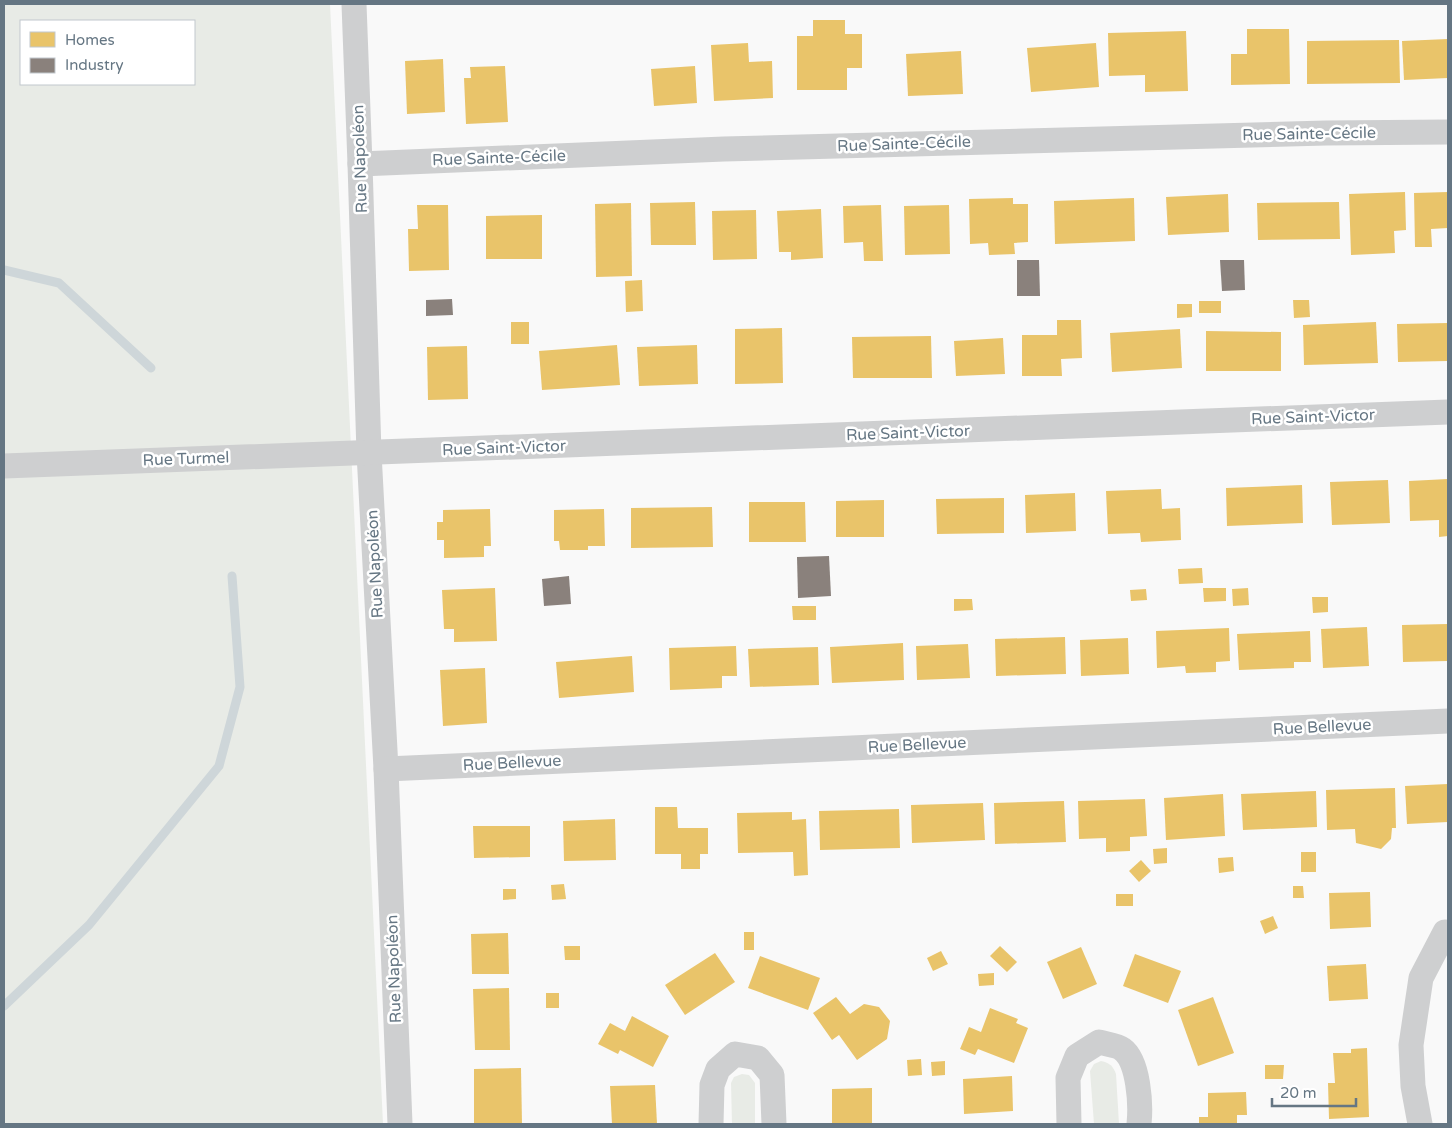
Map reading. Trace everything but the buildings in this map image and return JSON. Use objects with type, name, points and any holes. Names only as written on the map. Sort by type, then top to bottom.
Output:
[{"type":"street","name":"Rue Napoléon","points":[[354,4],[369,453],[386,769],[400,1124]]},
{"type":"street","name":"Rue Sainte-Cécile","points":[[360,164],[734,148],[1326,133],[1448,132]]},
{"type":"street","name":"Rue Saint-Victor","points":[[369,453],[1448,412]]},
{"type":"street","name":"Rue Turmel","points":[[4,466],[369,453]]},
{"type":"street","name":"Rue Bellevue","points":[[386,769],[1448,721]]},
{"type":"street","points":[[1420,1124],[1414,1086],[1413,1036],[1421,978],[1445,932]]},
{"type":"street","points":[[1069,1124],[1068,1078],[1077,1056],[1099,1042],[1122,1048],[1134,1064],[1141,1105],[1139,1124]]},
{"type":"street","points":[[711,1124],[712,1085],[718,1069],[735,1054],[758,1058],[772,1075],[774,1124]]},
{"type":"shaded area","points":[[4,4],[330,4],[383,1124],[4,1124]]},
{"type":"shaded area","points":[[1101,1061],[1111,1065],[1116,1074],[1119,1124],[1094,1124],[1090,1071],[1094,1064]]},
{"type":"shaded area","points":[[742,1074],[749,1075],[755,1083],[755,1124],[732,1124],[731,1083],[734,1077]]},
{"type":"waterway","points":[[4,270],[59,283],[151,368]]},
{"type":"waterway","points":[[4,1006],[89,925],[219,766],[240,687],[232,576]]}]
